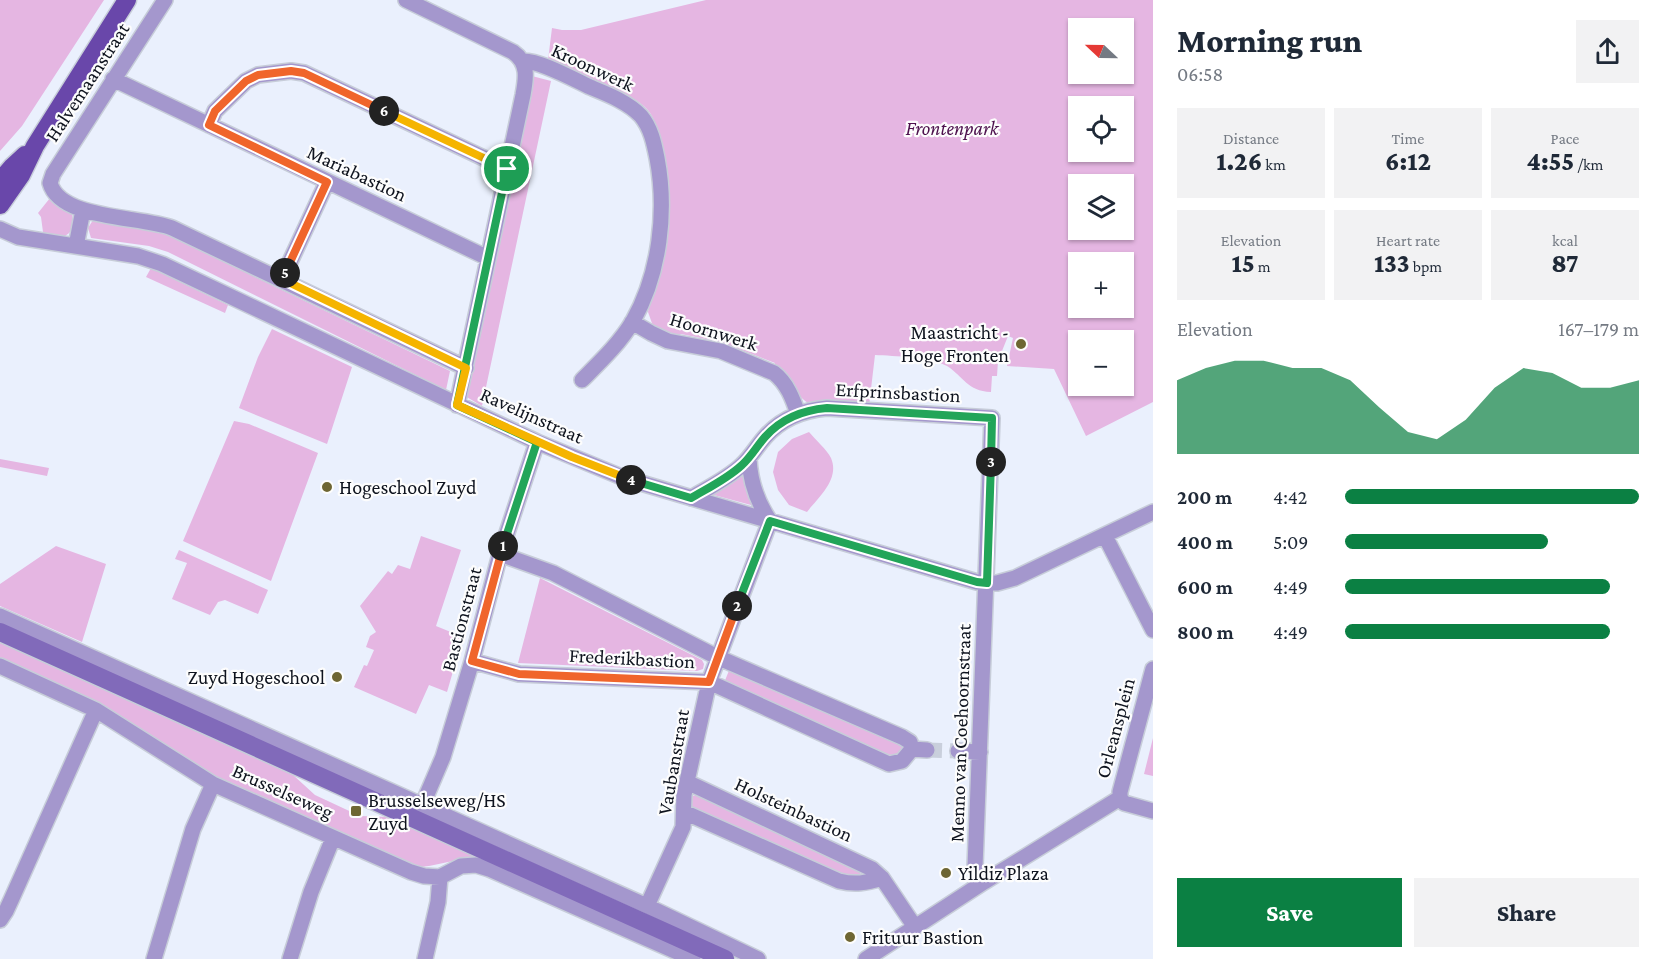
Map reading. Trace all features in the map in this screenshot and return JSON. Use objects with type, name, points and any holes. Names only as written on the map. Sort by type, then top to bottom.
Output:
[{"type":"main road","points":[[0,205],[21,175],[35,146],[127,0]]},
{"type":"main road","points":[[0,181],[35,146]]},
{"type":"street","name":"Halvemaanstraat","points":[[52,189],[50,183],[53,174],[165,0]]},
{"type":"street","points":[[406,0],[513,52],[522,61],[525,69],[526,78],[457,405]]},
{"type":"street","name":"Kroonwerk","points":[[522,61],[530,61],[562,74],[628,105],[642,117],[652,135],[659,168],[662,189],[659,243],[640,307],[615,345],[582,380]]},
{"type":"street","points":[[209,125],[215,111],[246,81],[258,75],[291,71],[304,73],[507,169]]},
{"type":"street","name":"Mariabastion","points":[[113,79],[488,258]]},
{"type":"street","points":[[282,279],[327,182]]},
{"type":"street","name":"Ravelijnstraat","points":[[52,189],[66,203],[83,210],[164,225],[466,368]]},
{"type":"street","points":[[75,246],[83,210]]},
{"type":"street","name":"Ravelijnstraat","points":[[0,229],[18,237],[138,256],[162,264],[457,405],[537,442],[624,478],[977,582],[987,583]]},
{"type":"street","name":"Hoornwerk","points":[[632,322],[669,342],[721,351],[774,373],[788,390],[798,414]]},
{"type":"street","name":"Erfprinsbastion","points":[[691,498],[732,473],[749,458],[770,432],[798,414],[815,409],[992,418]]},
{"type":"street","name":"Menno van Coehoornstraat","points":[[984,882],[975,867],[992,418]]},
{"type":"street","name":"Bastionstraat","points":[[422,806],[443,757],[472,661],[500,554],[537,442]]},
{"type":"street","points":[[749,458],[751,480],[756,495],[770,521]]},
{"type":"street","points":[[987,583],[1008,581],[1153,512]]},
{"type":"street","name":"Vaubanstraat","points":[[647,906],[683,828],[684,795],[709,682],[770,521]]},
{"type":"street","points":[[1105,536],[1153,630]]},
{"type":"street","name":"Frederikbastion","points":[[472,661],[519,674],[709,682],[889,764],[902,761],[920,749],[902,737],[717,657],[553,573],[500,554]]},
{"type":"street","name":"Brusselseweg","points":[[0,616],[725,959]]},
{"type":"street","name":"Brusselseweg","points":[[0,632],[393,801],[422,806],[647,906],[758,959]]},
{"type":"street","name":"Brusselseweg","points":[[0,666],[96,710],[213,784],[411,872],[423,876],[440,877]]},
{"type":"street","name":"Orleansplein","points":[[1153,669],[1120,792],[1120,798],[1124,803],[1153,811]]},
{"type":"street","points":[[0,920],[96,710]]},
{"type":"street","points":[[958,751],[980,752]]},
{"type":"street","name":"Holsteinbastion","points":[[687,782],[872,869],[882,878],[915,927]]},
{"type":"street","points":[[154,959],[190,837],[213,784]]},
{"type":"street","points":[[866,959],[984,882],[1120,798]]},
{"type":"street","points":[[684,812],[839,880],[851,884],[864,884],[882,878]]},
{"type":"street","points":[[290,959],[310,891],[333,838]]},
{"type":"street","points":[[425,959],[438,902],[440,877],[461,866],[477,865],[693,959]]},
{"type":"green space","points":[[0,0],[104,0],[22,126],[0,151]]},
{"type":"green space","name":"Frontenpark","points":[[706,0],[1153,0],[1153,402],[1086,436],[1054,369],[1007,366],[1013,338],[1008,336],[998,361],[997,376],[992,376],[991,392],[976,389],[953,370],[940,363],[875,355],[869,406],[810,404],[773,367],[775,363],[721,342],[681,334],[675,337],[653,326],[648,312],[651,295],[658,133],[650,112],[632,98],[548,60],[552,28],[581,30]]},
{"type":"green space","points":[[532,76],[551,81],[482,406],[465,396]]},
{"type":"green space","points":[[50,198],[68,208],[72,215],[71,230],[63,237],[43,232],[41,217],[38,213]]},
{"type":"green space","points":[[93,220],[160,231],[450,371],[446,390],[168,252],[149,246],[91,238],[88,228]]},
{"type":"green space","points":[[151,268],[228,305],[225,313],[146,277]]},
{"type":"green space","points":[[272,329],[352,367],[327,444],[239,408],[258,357]]},
{"type":"green space","points":[[234,421],[249,424],[318,453],[271,581],[183,541]]},
{"type":"green space","points":[[809,432],[831,458],[833,473],[827,487],[807,512],[789,505],[778,490],[773,472],[778,452],[792,439]]},
{"type":"green space","points":[[0,459],[49,468],[47,476],[0,467]]},
{"type":"green space","points":[[739,474],[743,476],[753,502],[751,505],[714,495],[714,490]]},
{"type":"green space","points":[[421,536],[461,550],[436,626],[463,637],[447,692],[429,685],[416,714],[354,687],[374,650],[366,647],[370,636],[376,632],[360,606],[388,571],[392,574],[398,565],[410,569]]},
{"type":"green space","points":[[56,546],[106,564],[82,642],[0,606],[0,584]]},
{"type":"green space","points":[[179,550],[268,590],[258,614],[225,600],[218,602],[210,615],[172,599],[187,563],[175,559]]},
{"type":"green space","points":[[540,578],[702,660],[703,669],[697,671],[518,663]]},
{"type":"green space","points":[[0,642],[292,774],[315,795],[360,816],[392,817],[481,859],[473,858],[416,867],[214,780],[0,661]]},
{"type":"green space","points":[[730,668],[905,742],[906,753],[888,758],[724,683]]},
{"type":"green space","points":[[1153,738],[1153,776],[1144,774]]},
{"type":"green space","points":[[697,795],[860,871],[861,875],[854,880],[690,807],[689,800],[692,796]]},
{"type":"tunnel","points":[[927,750],[958,751]]},
{"type":"place","name":"Maastricht - Hoge Fronten","points":[[1021,344]]},
{"type":"place","name":"Hogeschool Zuyd","points":[[327,487]]},
{"type":"place","name":"Zuyd Hogeschool","points":[[337,677]]},
{"type":"place","name":"Brusselseweg/HS Zuyd","points":[[356,811]]},
{"type":"place","name":"Yildiz Plaza","points":[[946,873]]},
{"type":"place","name":"Frituur Bastion","points":[[850,937]]},
{"type":"route","points":[[507,169],[304,73],[291,71],[258,75],[246,81],[215,111],[209,125],[327,182],[282,279],[466,368],[457,405],[537,442],[624,478],[691,498],[741,466],[777,426],[804,411],[815,409],[992,418],[987,583],[770,521],[709,682],[519,674],[472,661],[500,554],[537,442],[457,405],[466,368],[507,169]]}]
